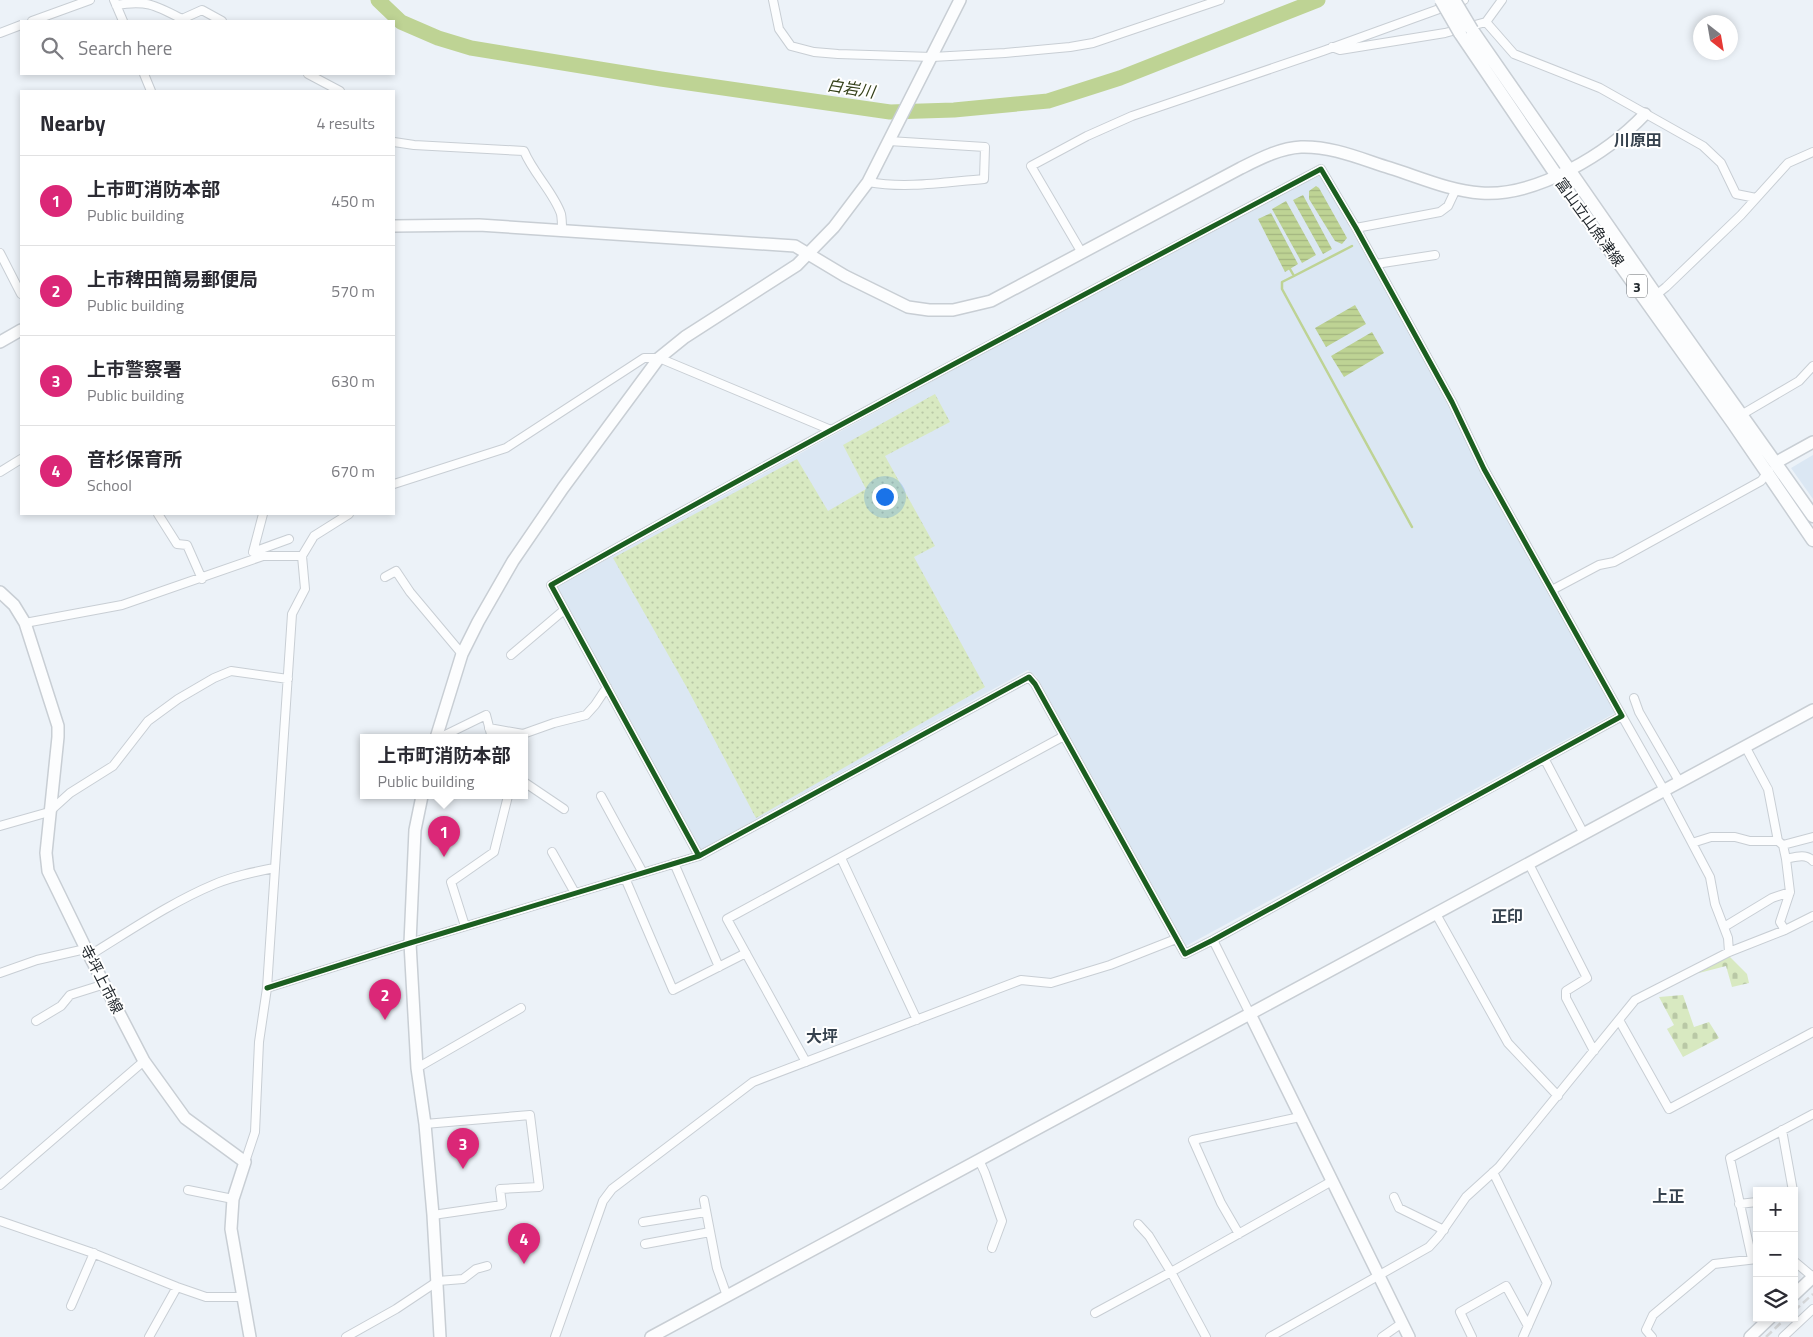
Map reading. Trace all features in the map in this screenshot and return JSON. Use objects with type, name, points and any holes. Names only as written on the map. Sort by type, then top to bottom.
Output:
[{"type":"main road","name":"富山立山魚津線","points":[[1449,4],[1558,176],[1771,468],[1813,516]]},
{"type":"main road","name":"富山立山魚津線","points":[[1466,32],[1571,171],[1741,415],[1813,540]]},
{"type":"street","points":[[35,20],[90,0]]},
{"type":"street","points":[[773,0],[779,29],[791,46],[814,52],[838,54],[932,57],[1005,53],[1093,43],[1220,0]]},
{"type":"street","points":[[438,734],[462,654],[478,622],[513,561],[563,488],[659,358],[685,337],[796,264],[834,227],[868,182],[960,0]]},
{"type":"street","points":[[1332,47],[1340,50],[1426,36],[1486,22],[1502,0]]},
{"type":"street","points":[[123,20],[115,2],[151,3],[182,19],[202,10],[220,20]]},
{"type":"street","points":[[1082,253],[1031,166],[1087,136],[1132,116],[1332,47],[1449,4]]},
{"type":"street","points":[[1486,22],[1514,54],[1600,88],[1703,146],[1721,163],[1736,194],[1756,198]]},
{"type":"street","points":[[0,33],[20,25]]},
{"type":"street","points":[[144,75],[151,90]]},
{"type":"street","points":[[310,75],[338,90]]},
{"type":"street","points":[[395,226],[479,225],[795,246],[845,276],[908,307],[930,310],[953,310],[991,301],[1240,168],[1270,154],[1300,147],[1332,150],[1456,189],[1483,193],[1508,191],[1532,185],[1571,171],[1628,132],[1646,114]]},
{"type":"street","points":[[868,182],[881,184],[922,184],[984,179],[985,148],[888,141]]},
{"type":"street","points":[[395,142],[414,145],[524,151],[528,163],[556,203],[561,216],[562,230]]},
{"type":"street","points":[[1656,295],[1684,270],[1788,164],[1813,152]]},
{"type":"street","points":[[699,856],[551,585],[831,430],[1321,169],[1356,228],[1452,402],[1484,468],[1710,876],[1715,904],[1728,938],[1729,952]]},
{"type":"street","points":[[1356,228],[1440,212],[1448,206],[1456,189]]},
{"type":"street","points":[[0,252],[20,292]]},
{"type":"street","points":[[1376,264],[1434,255]]},
{"type":"street","points":[[0,342],[20,331]]},
{"type":"street","points":[[395,484],[506,448],[644,358],[659,358],[831,430]]},
{"type":"street","points":[[1741,415],[1799,381],[1813,366]]},
{"type":"street","points":[[1552,590],[1599,565],[1614,562],[1761,482],[1771,468],[1813,442]]},
{"type":"street","points":[[0,472],[20,460]]},
{"type":"street","points":[[159,515],[177,544],[187,545],[202,579]]},
{"type":"street","points":[[263,515],[253,552],[289,539]]},
{"type":"street","points":[[250,1337],[231,1229],[233,1200],[255,1132],[259,1042],[267,988],[292,614],[305,589],[302,556],[314,536],[346,515]]},
{"type":"street","points":[[25,622],[122,605],[202,579],[263,556],[302,556]]},
{"type":"street","points":[[385,577],[396,571],[410,592],[462,654]]},
{"type":"street","name":"寺坪上市線","points":[[0,592],[14,606],[25,622],[58,726],[46,853],[48,871],[144,1061],[185,1118],[245,1162]]},
{"type":"street","points":[[511,655],[564,610]]},
{"type":"street","points":[[0,826],[49,812],[70,793],[113,766],[148,721],[178,699],[214,678],[231,671],[288,679]]},
{"type":"street","points":[[267,988],[699,856],[1029,677],[1035,684],[1185,954],[1545,760],[1622,716]]},
{"type":"street","points":[[489,728],[523,734],[554,723],[586,715],[595,705],[606,687]]},
{"type":"street","points":[[1634,698],[1679,781]]},
{"type":"street","points":[[651,1337],[1813,710]]},
{"type":"street","points":[[446,734],[486,715],[491,734]]},
{"type":"street","points":[[806,1062],[727,919],[1064,736]]},
{"type":"street","points":[[1745,746],[1768,789],[1786,859],[1790,892],[1780,922],[1784,930]]},
{"type":"street","points":[[1545,760],[1584,834]]},
{"type":"street","points":[[528,785],[564,809]]},
{"type":"street","points":[[601,796],[643,873]]},
{"type":"street","points":[[421,799],[415,830],[410,943],[417,1068],[425,1124],[433,1215],[440,1337]]},
{"type":"street","points":[[465,926],[451,882],[494,852],[507,799]]},
{"type":"street","points":[[1692,843],[1711,837],[1735,837],[1750,841],[1781,843],[1813,837]]},
{"type":"street","points":[[552,852],[575,893]]},
{"type":"street","points":[[1786,859],[1802,856],[1813,861]]},
{"type":"street","points":[[841,858],[917,1020]]},
{"type":"street","points":[[674,864],[719,967]]},
{"type":"street","points":[[1528,864],[1587,978],[1566,991],[1566,998],[1594,1051]]},
{"type":"street","points":[[0,973],[37,960],[80,950],[95,952],[159,912],[215,884],[241,875],[274,868]]},
{"type":"street","points":[[624,878],[673,990],[746,953]]},
{"type":"street","points":[[1724,927],[1772,898],[1790,892]]},
{"type":"street","points":[[1436,914],[1508,1043],[1558,1096]]},
{"type":"street","points":[[1270,1337],[1429,1247],[1444,1230],[1466,1197],[1493,1172],[1558,1096],[1635,1000],[1729,952],[1813,916]]},
{"type":"street","points":[[555,1337],[603,1200],[612,1189],[753,1082],[1021,980],[1051,983],[1110,965],[1176,939]]},
{"type":"street","points":[[1213,940],[1409,1337]]},
{"type":"street","points":[[36,1021],[61,1006],[70,994],[105,984]]},
{"type":"street","points":[[417,1068],[520,1008]]},
{"type":"street","points":[[1619,1020],[1669,1109],[1813,1032]]},
{"type":"street","points":[[0,1186],[144,1061]]},
{"type":"street","points":[[1753,1255],[1730,1158],[1813,1114]]},
{"type":"street","points":[[425,1124],[530,1115],[538,1186],[500,1189],[502,1206],[433,1215]]},
{"type":"street","points":[[1239,1234],[1221,1203],[1193,1140],[1300,1117]]},
{"type":"street","points":[[1782,1130],[1792,1187]]},
{"type":"street","points":[[979,1160],[1002,1221],[992,1248]]},
{"type":"street","points":[[1493,1172],[1547,1283],[1524,1337]]},
{"type":"street","points":[[1095,1313],[1332,1181]]},
{"type":"street","points":[[188,1190],[233,1200]]},
{"type":"street","points":[[1394,1197],[1399,1208],[1444,1230]]},
{"type":"street","points":[[704,1200],[717,1268],[727,1296]]},
{"type":"street","points":[[1740,1204],[1753,1202]]},
{"type":"street","points":[[643,1222],[706,1212]]},
{"type":"street","points":[[0,1221],[94,1254],[206,1297],[242,1296]]},
{"type":"street","points":[[1138,1224],[1149,1236],[1171,1272],[1206,1337]]},
{"type":"street","points":[[645,1244],[710,1232]]},
{"type":"street","points":[[71,1306],[94,1254]]},
{"type":"street","points":[[1652,1337],[1646,1330],[1653,1315],[1714,1264],[1753,1259]]},
{"type":"street","points":[[1798,1264],[1813,1277],[1798,1291]]},
{"type":"street","points":[[346,1337],[396,1309],[438,1281],[462,1279],[476,1269],[487,1266]]},
{"type":"street","points":[[1472,1337],[1460,1312],[1506,1286],[1528,1326]]},
{"type":"street","points":[[149,1337],[177,1287]]},
{"type":"street","points":[[1783,1337],[1813,1310]]},
{"type":"street","points":[[1750,1337],[1766,1322]]},
{"type":"street","points":[[1382,1337],[1402,1324]]},
{"type":"shaded area","points":[[1320,174],[1430,371],[1494,494],[1615,713],[1186,946],[1036,676],[1028,670],[700,850],[556,587],[991,349]]},
{"type":"shaded area","points":[[1316,186],[1319,188],[1347,238],[1342,244],[1335,241],[1309,199],[1309,191]]},
{"type":"shaded area","points":[[1303,195],[1332,249],[1323,254],[1293,200]]},
{"type":"shaded area","points":[[1286,201],[1316,255],[1302,263],[1272,209]]},
{"type":"shaded area","points":[[1271,213],[1298,264],[1285,272],[1258,219]]},
{"type":"shaded area","points":[[1355,305],[1366,324],[1326,347],[1315,328]]},
{"type":"shaded area","points":[[1372,332],[1384,353],[1344,377],[1331,356]]},
{"type":"shaded area","points":[[1813,455],[1813,499],[1791,468]]},
{"type":"green space","points":[[935,394],[950,422],[885,456],[935,546],[914,557],[985,687],[756,818],[686,686],[613,558],[797,459],[828,511],[866,489],[843,445]]},
{"type":"green space","points":[[1729,956],[1747,974],[1749,983],[1732,987],[1726,966],[1699,973],[1698,970]]},
{"type":"green space","points":[[1683,995],[1694,1027],[1709,1022],[1719,1038],[1683,1057],[1667,1029],[1674,1025],[1659,997]]},
{"type":"waterway","name":"白岩川","points":[[378,0],[401,22],[438,38],[471,48],[661,79],[890,112],[954,110],[1048,101],[1120,78],[1318,0]]},
{"type":"waterway","points":[[1290,269],[1294,276],[1352,246]]},
{"type":"waterway","points":[[1294,276],[1282,282],[1282,289],[1412,527]]},
{"type":"railway","points":[[1798,1307],[1813,1294]]},
{"type":"railway","points":[[1766,1337],[1782,1322]]},
{"type":"cycle path","points":[[267,988],[699,856],[1029,677],[1035,684],[1185,954],[1622,716],[1484,469],[1452,402],[1356,228],[1321,169],[838,426],[551,585],[699,856]]},
{"type":"place","name":"上市町消防本部","points":[[444,857]]},
{"type":"place","name":"上市稗田簡易郵便局","points":[[385,1020]]},
{"type":"place","name":"上市警察署","points":[[463,1169]]},
{"type":"place","name":"音杉保育所","points":[[524,1264]]},
{"type":"district","name":"川原田","points":[[1638,140]]},
{"type":"district","name":"正印","points":[[1507,916]]},
{"type":"district","name":"大坪","points":[[822,1036]]},
{"type":"district","name":"上正","points":[[1668,1196]]}]
